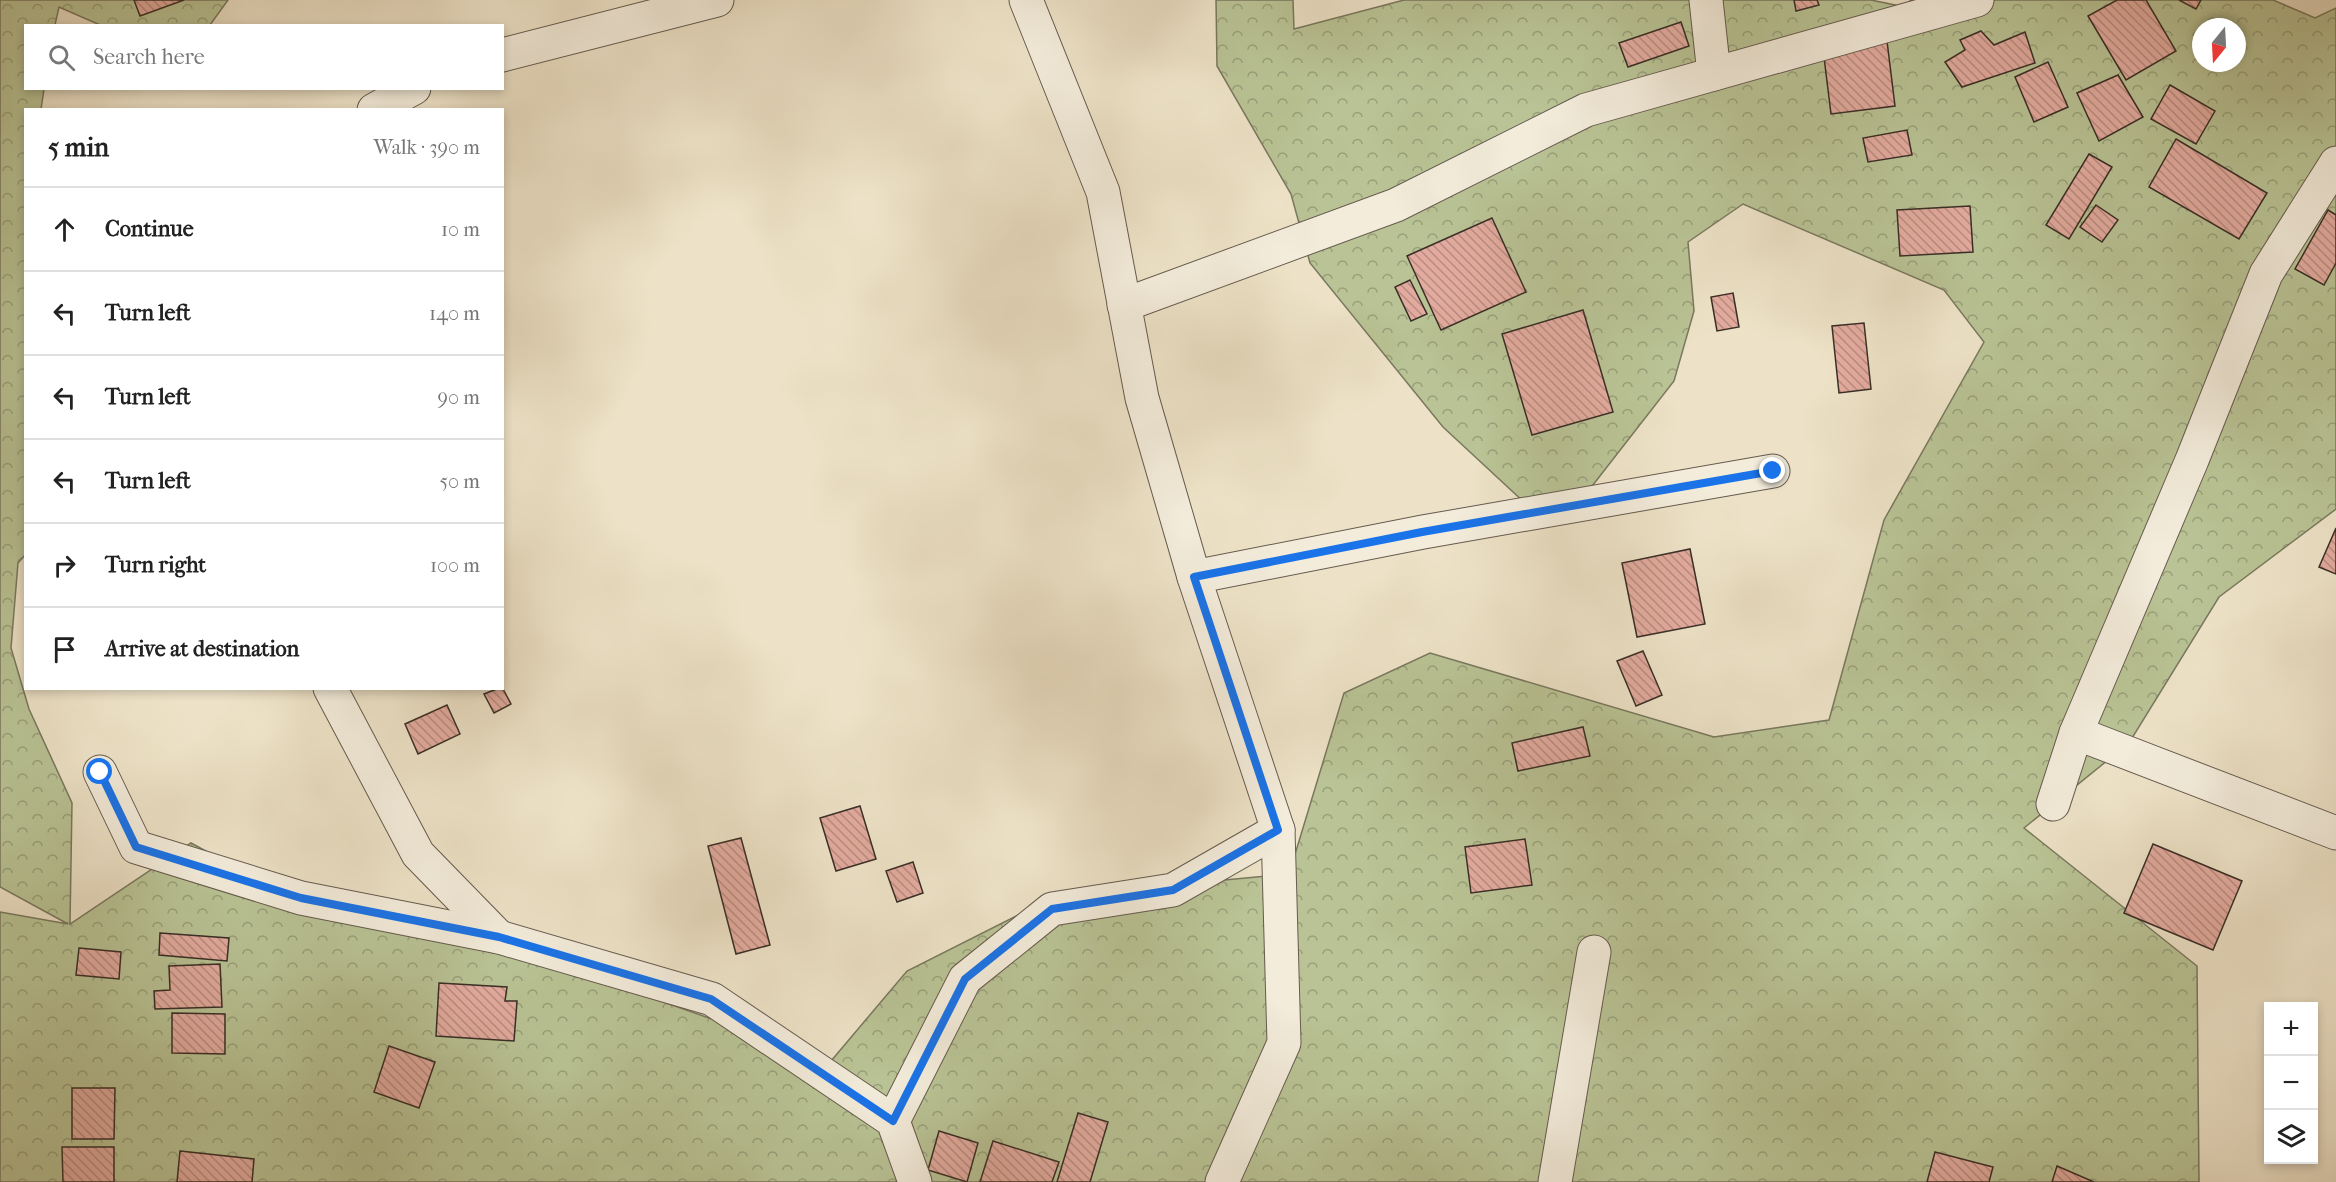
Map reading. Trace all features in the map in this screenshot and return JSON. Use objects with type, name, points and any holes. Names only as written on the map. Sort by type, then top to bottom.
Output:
[{"type":"street","points":[[504,54],[717,0]]},
{"type":"street","points":[[1026,0],[1103,192],[1142,398],[1194,577],[1278,830],[1284,1043],[1222,1182]]},
{"type":"street","points":[[1706,0],[1714,74]]},
{"type":"street","points":[[1124,305],[1396,205],[1587,110],[1977,0]]},
{"type":"street","points":[[378,108],[410,90]]},
{"type":"street","points":[[2053,804],[2076,733],[2192,460],[2266,274],[2336,163]]},
{"type":"street","points":[[1194,577],[1422,532],[1773,471]]},
{"type":"street","points":[[331,690],[418,854],[499,937]]},
{"type":"street","points":[[2076,733],[2336,834]]},
{"type":"street","points":[[100,772],[136,847],[301,898],[499,937],[711,999],[893,1121],[915,1182]]},
{"type":"street","points":[[893,1121],[965,979],[1052,909],[1173,890],[1278,830]]},
{"type":"street","points":[[1555,1182],[1594,952]]},
{"type":"green space","points":[[0,0],[228,0],[211,24],[98,24],[59,7],[55,24],[24,24],[24,90],[44,90],[41,108],[24,108],[24,556],[18,563],[11,648],[29,709],[72,803],[70,924],[191,843],[255,878],[584,974],[831,1061],[907,971],[1056,896],[1289,874],[1344,693],[1430,653],[1714,737],[1829,720],[1884,520],[1984,342],[1944,290],[1743,204],[1688,242],[1694,311],[1674,381],[1589,490],[1527,505],[1443,427],[1310,263],[1291,194],[1217,66],[1216,0],[1293,0],[1294,29],[1404,0],[1871,0],[1910,8],[1910,0],[2273,0],[2315,18],[2336,8],[2336,509],[2219,597],[2129,743],[2024,828],[2197,966],[2199,1182],[0,1182],[0,912],[68,924],[0,887]]},
{"type":"building","points":[[134,0],[184,0],[140,16]]},
{"type":"building","points":[[1794,0],[1817,0],[1819,5],[1796,11]]},
{"type":"building","points":[[2117,0],[2146,0],[2176,51],[2126,80],[2088,16]]},
{"type":"building","points":[[2179,0],[2201,0],[2196,9]]},
{"type":"building","points":[[1681,22],[1689,46],[1628,67],[1619,43]]},
{"type":"building","points":[[1981,31],[1994,45],[2025,32],[2035,63],[1962,87],[1945,62],[1965,50],[1960,40]]},
{"type":"building","points":[[1887,41],[1895,106],[1831,114],[1823,49]]},
{"type":"building","points":[[2048,62],[2068,107],[2034,122],[2015,77]]},
{"type":"building","points":[[2118,75],[2143,117],[2099,141],[2077,93]]},
{"type":"building","points":[[2170,85],[2215,111],[2196,144],[2151,119]]},
{"type":"building","points":[[1907,130],[1912,155],[1868,162],[1863,138]]},
{"type":"building","points":[[2176,139],[2267,193],[2239,239],[2149,187]]},
{"type":"building","points":[[2089,154],[2112,167],[2069,239],[2046,225]]},
{"type":"building","points":[[2096,205],[2118,220],[2102,242],[2080,227]]},
{"type":"building","points":[[1970,206],[1973,252],[1900,256],[1897,210]]},
{"type":"building","points":[[2328,210],[2336,215],[2336,263],[2324,285],[2295,269]]},
{"type":"building","points":[[1492,218],[1526,292],[1441,330],[1407,256]]},
{"type":"building","points":[[1410,280],[1427,314],[1411,321],[1395,287]]},
{"type":"building","points":[[1733,293],[1739,327],[1717,331],[1711,297]]},
{"type":"building","points":[[1583,310],[1613,412],[1532,435],[1502,334]]},
{"type":"building","points":[[1864,323],[1871,389],[1839,393],[1832,326]]},
{"type":"building","points":[[2336,528],[2336,574],[2319,567]]},
{"type":"building","points":[[1690,549],[1705,624],[1637,637],[1622,563]]},
{"type":"building","points":[[1643,651],[1662,695],[1636,706],[1617,661]]},
{"type":"building","points":[[494,690],[504,690],[511,704],[494,713],[484,694]]},
{"type":"building","points":[[447,705],[460,734],[418,754],[405,724]]},
{"type":"building","points":[[1583,727],[1590,756],[1518,771],[1512,743]]},
{"type":"building","points":[[860,806],[876,859],[836,871],[820,818]]},
{"type":"building","points":[[741,838],[770,945],[736,954],[708,846]]},
{"type":"building","points":[[1525,839],[1532,885],[1471,893],[1465,847]]},
{"type":"building","points":[[2153,844],[2242,881],[2213,950],[2124,913]]},
{"type":"building","points":[[913,862],[923,893],[897,902],[886,871]]},
{"type":"building","points":[[160,933],[229,938],[227,961],[159,955]]},
{"type":"building","points":[[79,948],[121,952],[119,979],[76,975]]},
{"type":"building","points":[[220,964],[222,1007],[155,1009],[154,991],[170,990],[169,966]]},
{"type":"building","points":[[439,983],[507,987],[505,1001],[517,1001],[514,1041],[436,1036]]},
{"type":"building","points":[[172,1013],[225,1014],[225,1054],[172,1053]]},
{"type":"building","points":[[389,1046],[435,1062],[419,1108],[374,1092]]},
{"type":"building","points":[[72,1088],[115,1088],[114,1139],[72,1139]]},
{"type":"building","points":[[1078,1113],[1108,1122],[1090,1182],[1057,1182]]},
{"type":"building","points":[[939,1131],[978,1143],[967,1182],[928,1170]]},
{"type":"building","points":[[993,1141],[1059,1162],[1052,1182],[980,1182]]},
{"type":"building","points":[[62,1147],[114,1147],[114,1182],[63,1182]]},
{"type":"building","points":[[180,1151],[254,1159],[252,1182],[177,1182]]},
{"type":"building","points":[[1935,1152],[1993,1167],[1989,1182],[1927,1182]]},
{"type":"building","points":[[2057,1166],[2094,1182],[2052,1182]]},
{"type":"route","points":[[100,772],[136,847],[301,898],[499,937],[711,999],[893,1121],[965,979],[1052,909],[1173,890],[1278,830],[1194,577],[1422,532],[1773,471]]}]
